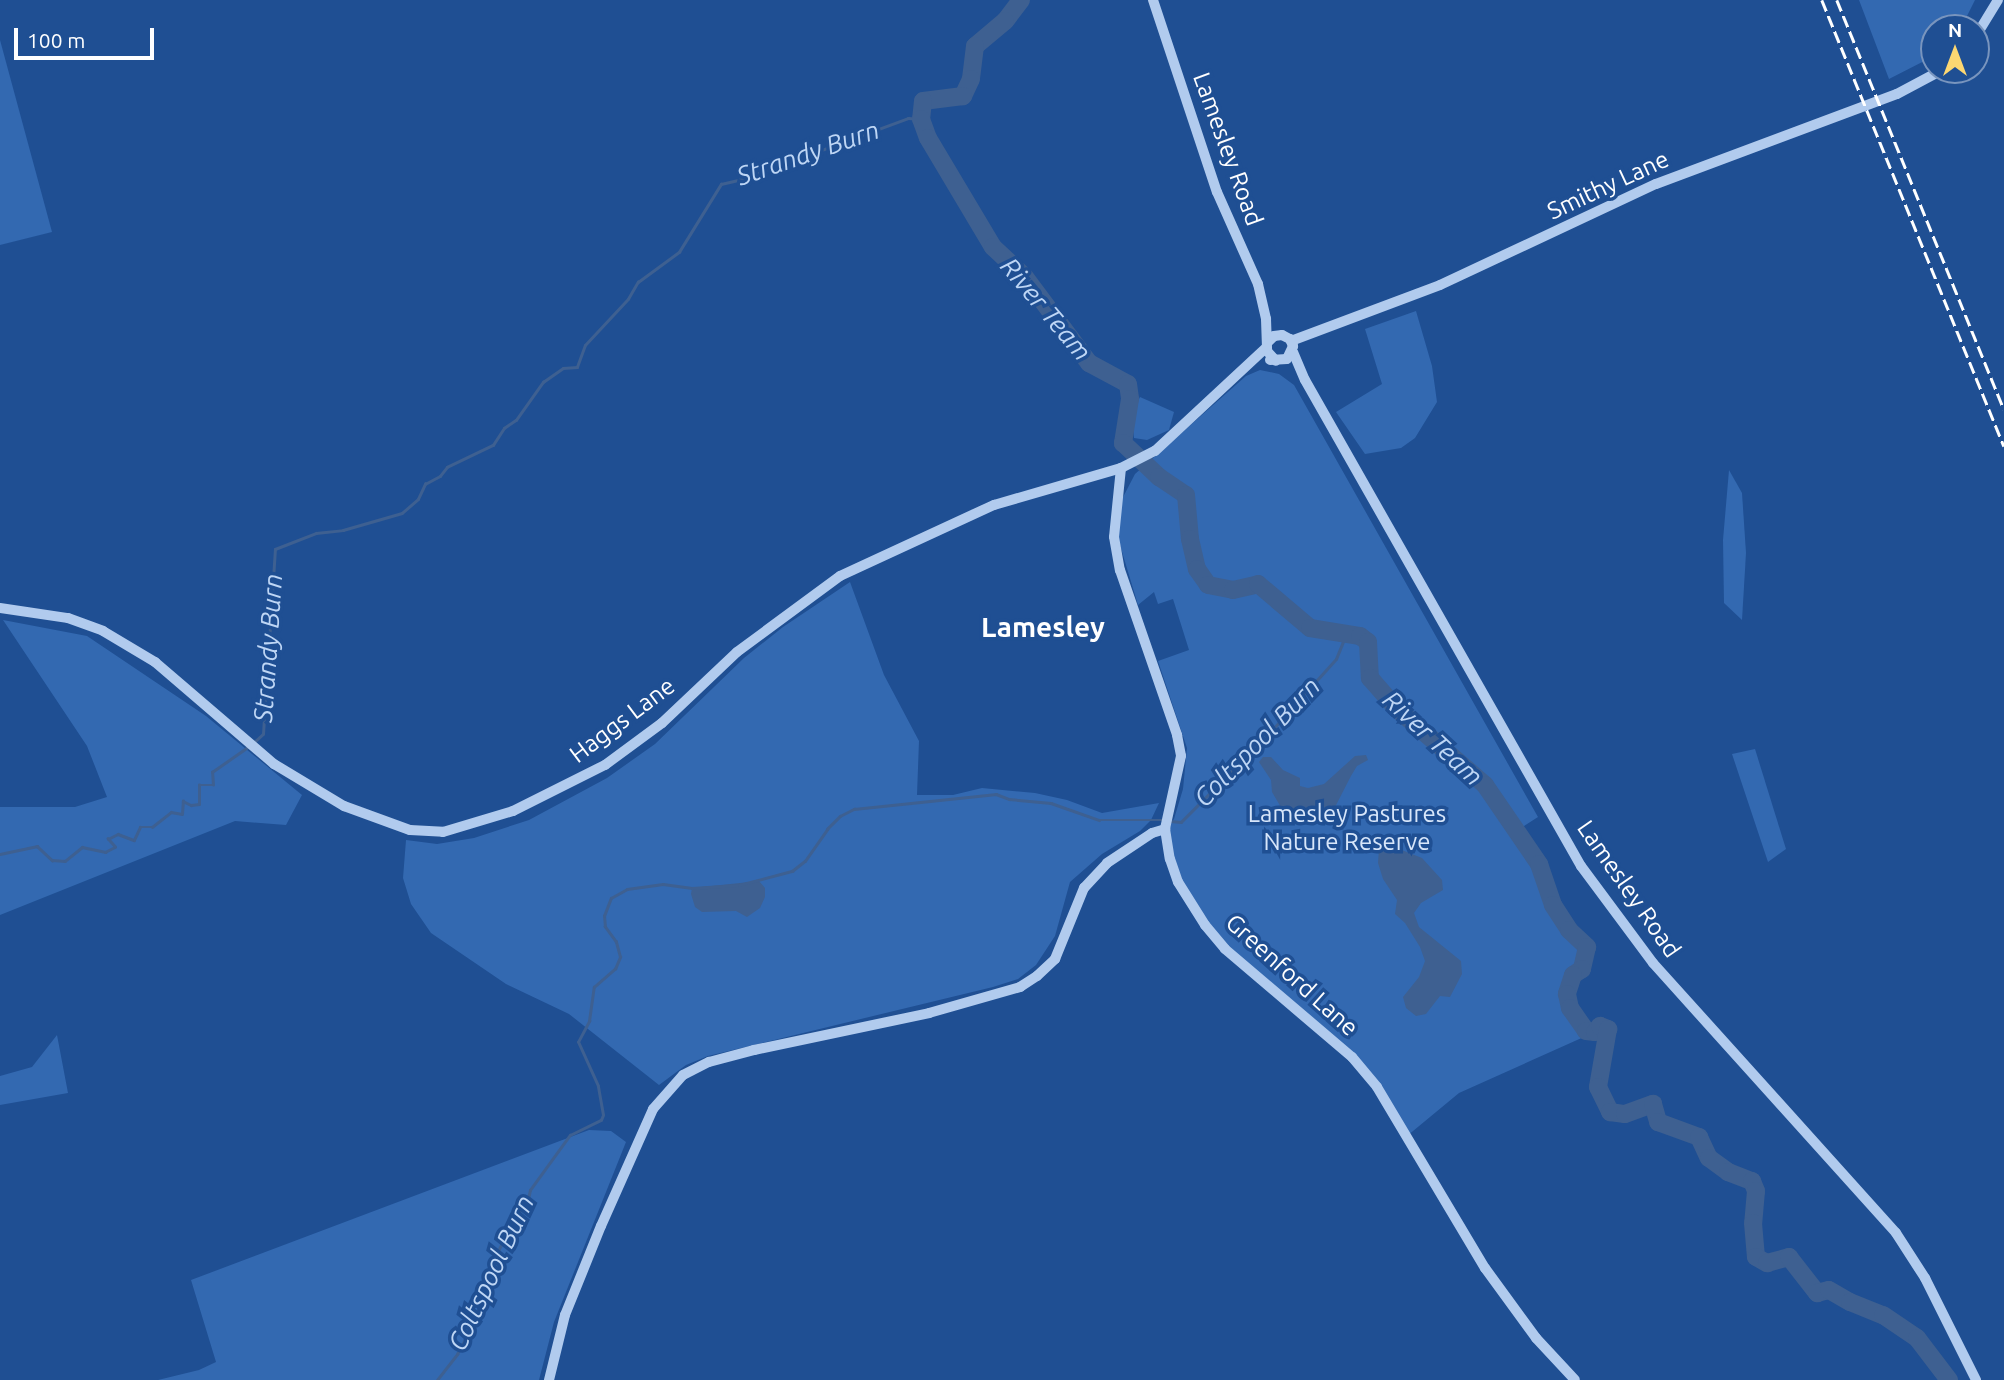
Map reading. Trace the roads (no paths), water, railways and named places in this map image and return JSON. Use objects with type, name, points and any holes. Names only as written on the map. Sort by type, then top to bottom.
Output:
[{"type":"street","name":"Lamesley Road","points":[[1153,0],[1217,192],[1255,274],[1265,311],[1269,356],[1305,380]]},
{"type":"street","name":"Smithy Lane","points":[[1278,361],[1292,346],[1440,285],[1627,197],[1897,94],[1920,82]]},
{"type":"street","name":"Lamesley Road","points":[[1265,311],[1279,334]]},
{"type":"street","points":[[1279,334],[1292,346]]},
{"type":"street","name":"Haggs Lane","points":[[0,608],[68,618],[103,631],[155,662],[274,764],[344,806],[410,830],[443,832],[513,811],[605,765],[662,723],[737,652],[840,576],[994,505],[1124,467],[1155,451],[1279,334]]},
{"type":"street","name":"Lamesley Road","points":[[1292,346],[1305,380],[1581,866],[1653,963],[1896,1233],[1925,1278],[1976,1380]]},
{"type":"street","name":"Haggs Lane","points":[[1246,368],[1260,361],[1278,361]]},
{"type":"street","name":"Greenford Lane","points":[[1124,467],[1114,537],[1120,570],[1177,735],[1181,756],[1165,829],[1170,859],[1178,882],[1205,925],[1225,949],[1352,1057],[1377,1087],[1485,1268],[1536,1338],[1575,1380]]},
{"type":"street","points":[[549,1380],[565,1315],[601,1226],[653,1109],[683,1075],[709,1062],[754,1050],[929,1013],[1020,986],[1037,976],[1055,959],[1084,888],[1107,863],[1152,833],[1165,829]]},
{"type":"waterway","name":"River Team","points":[[1021,0],[1005,21],[975,46],[971,79],[963,96],[923,101],[921,119],[928,138],[993,247],[1024,276],[1089,363],[1128,384],[1130,399],[1123,443],[1159,477],[1186,495],[1190,539],[1197,569],[1208,585],[1233,590],[1258,584],[1310,628],[1360,636],[1368,642],[1370,678],[1397,709],[1485,785],[1539,864],[1553,905],[1569,930],[1587,947],[1582,969],[1573,975],[1567,994],[1570,1008],[1586,1031],[1595,1032],[1600,1026],[1608,1029],[1598,1087],[1610,1112],[1625,1114],[1653,1104],[1658,1122],[1699,1137],[1709,1158],[1728,1172],[1752,1181],[1756,1191],[1753,1223],[1756,1257],[1767,1263],[1789,1257],[1817,1293],[1829,1290],[1883,1315],[1917,1338],[1949,1380]]},
{"type":"waterway","name":"Strandy Burn","points":[[253,743],[263,734],[275,549],[316,533],[343,530],[402,513],[418,499],[425,484],[440,476],[447,467],[493,445],[504,428],[516,420],[543,382],[563,368],[577,367],[585,345],[628,299],[638,282],[679,252],[721,184],[746,178],[908,118],[921,119]]},
{"type":"waterway","name":"Coltspool Burn","points":[[1170,821],[1181,822],[1265,738],[1336,659],[1346,634]]},
{"type":"waterway","name":"Strandy Burn","points":[[0,854],[37,846],[52,860],[65,861],[82,847],[105,852],[115,847],[108,839],[118,834],[134,840],[140,827],[152,827],[171,812],[182,814],[183,801],[191,805],[199,804],[199,785],[213,785],[212,772],[248,747]]},
{"type":"waterway","name":"Coltspool Burn","points":[[437,1380],[457,1354],[474,1323],[498,1251],[516,1215],[527,1204],[530,1190],[570,1135],[601,1120],[603,1115],[598,1086],[578,1042],[589,1021],[594,987],[615,969],[620,957],[616,942],[605,927],[604,916],[611,898],[627,889],[663,884],[692,888],[739,885],[792,871],[805,861],[827,829],[840,816],[854,809],[996,794],[1009,799],[1051,803],[1099,820],[1163,820]]},
{"type":"railway","points":[[1822,0],[2004,446]]},
{"type":"railway","points":[[1837,0],[2004,409]]},
{"type":"district","name":"Lamesley","points":[[1043,627]]},
{"type":"park label","name":"Lamesley Pastures Nature Reserve","points":[[1347,828]]}]
